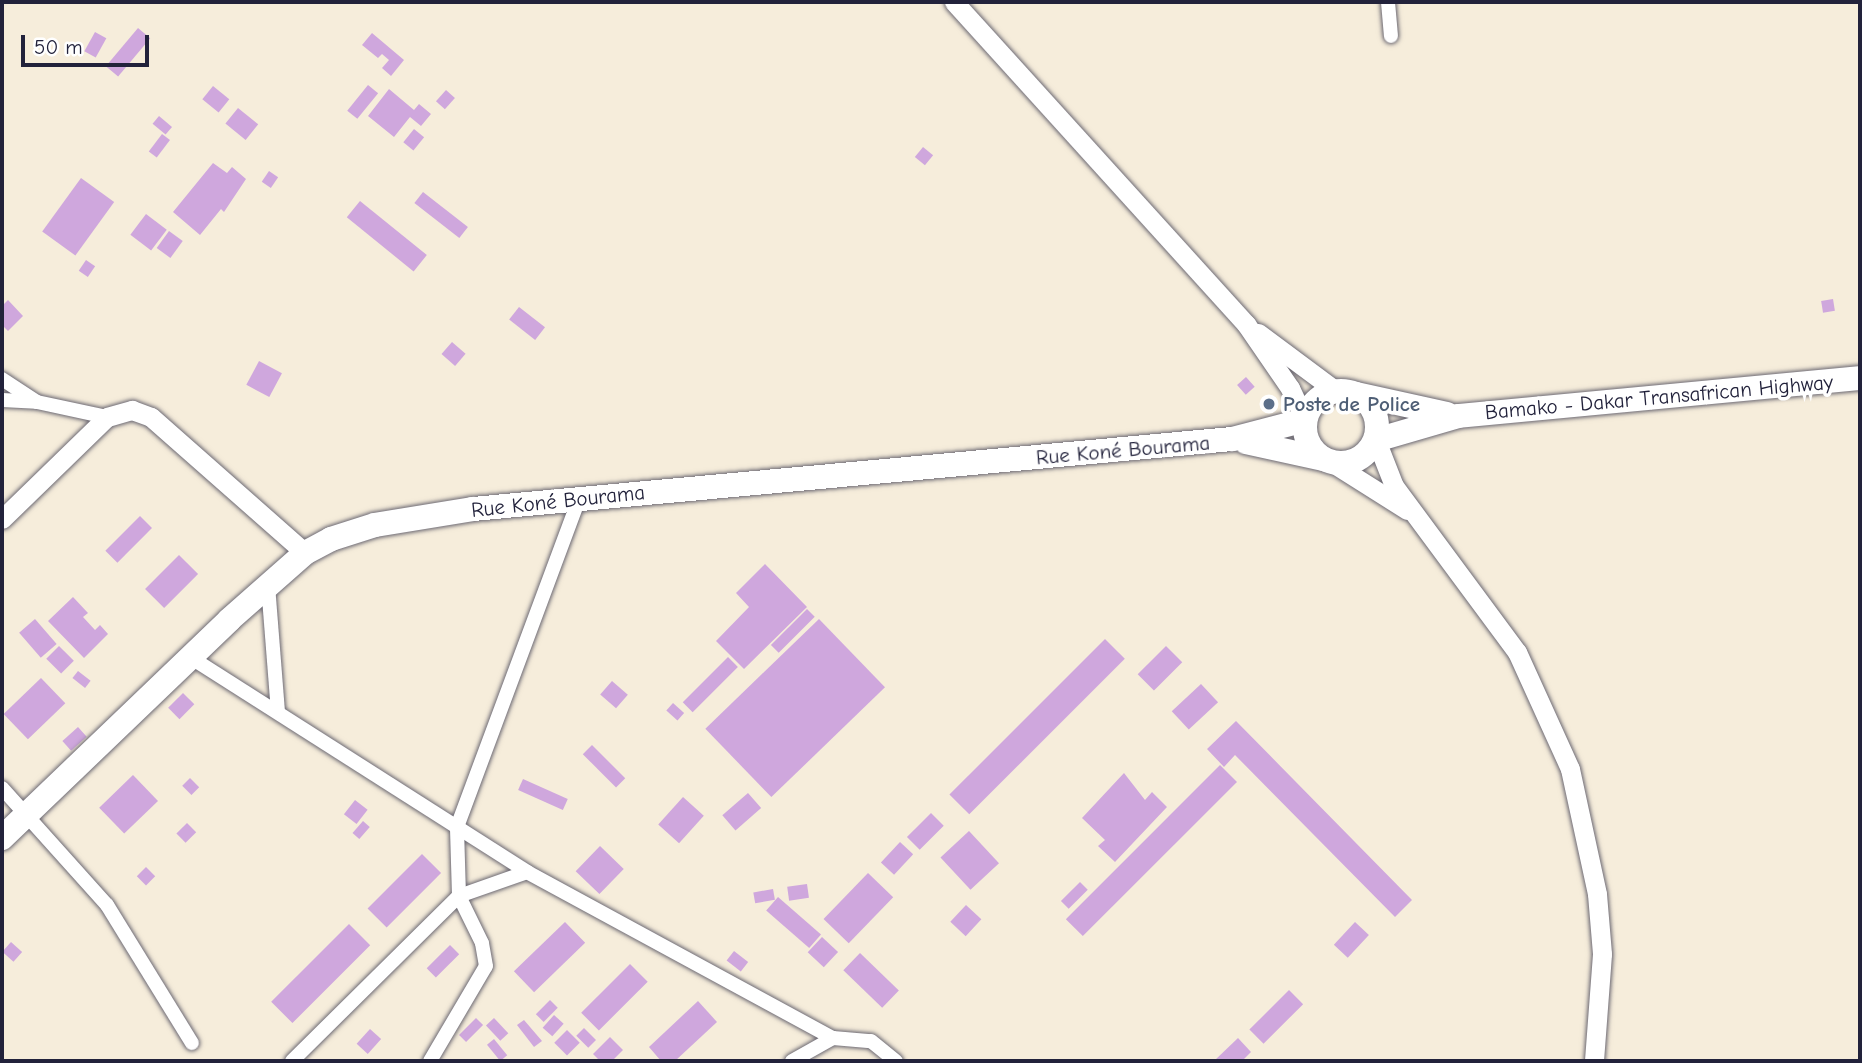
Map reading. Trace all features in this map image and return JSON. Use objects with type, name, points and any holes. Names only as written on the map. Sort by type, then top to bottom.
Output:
[{"type":"highway","name":"Bamako - Dakar Transafrican Highway","points":[[1376,440],[1458,416],[1860,378]]},
{"type":"highway","name":"Bamako - Dakar Transafrican Highway","points":[[1342,391],[1458,416]]},
{"type":"highway","points":[[1342,391],[1372,409],[1376,440],[1358,458],[1331,461],[1310,446],[1306,420],[1316,401],[1342,391]]},
{"type":"highway","name":"Rue Koné Bourama","points":[[2,838],[190,657],[305,553],[375,525],[580,497],[1232,439],[1306,420]]},
{"type":"highway","name":"Rue Koné Bourama","points":[[1232,439],[1331,461]]},
{"type":"main road","points":[[954,2],[1246,324],[1290,388],[1306,420]]},
{"type":"main road","points":[[1246,324],[1342,391]]},
{"type":"main road","points":[[2,519],[107,417],[132,410],[151,417],[305,553]]},
{"type":"main road","points":[[1376,440],[1394,486],[1517,652],[1570,769],[1597,894],[1602,954],[1594,1061]]},
{"type":"main road","points":[[1331,461],[1413,514]]},
{"type":"street","points":[[1388,2],[1391,36]]},
{"type":"street","points":[[2,379],[37,402]]},
{"type":"street","points":[[2,400],[37,402],[107,417]]},
{"type":"street","points":[[430,1061],[486,966],[482,943],[459,896],[457,827],[580,497]]},
{"type":"street","points":[[268,585],[278,712]]},
{"type":"street","points":[[190,657],[527,872],[833,1038],[871,1041],[896,1061]]},
{"type":"street","points":[[2,788],[107,905],[192,1043]]},
{"type":"street","points":[[292,1061],[459,896],[527,872]]},
{"type":"street","points":[[792,1061],[833,1038]]},
{"type":"building","points":[[138,28],[150,38],[118,77],[106,66]]},
{"type":"building","points":[[95,32],[106,38],[96,58],[84,51]]},
{"type":"building","points":[[372,33],[404,60],[391,76],[382,68],[389,60],[382,54],[378,58],[362,45]]},
{"type":"building","points":[[368,85],[378,93],[357,119],[347,111]]},
{"type":"building","points":[[213,86],[229,99],[219,112],[202,99]]},
{"type":"building","points":[[389,89],[414,110],[419,104],[431,114],[421,126],[410,117],[394,137],[368,116]]},
{"type":"building","points":[[446,90],[455,98],[445,109],[436,101]]},
{"type":"building","points":[[238,108],[258,124],[246,140],[225,124]]},
{"type":"building","points":[[159,116],[172,127],[166,135],[153,124]]},
{"type":"building","points":[[414,129],[424,137],[413,150],[403,142]]},
{"type":"building","points":[[162,134],[170,140],[157,158],[149,152]]},
{"type":"building","points":[[923,147],[933,155],[925,165],[915,157]]},
{"type":"building","points":[[213,163],[227,173],[232,167],[246,179],[224,212],[221,209],[200,235],[173,212]]},
{"type":"building","points":[[269,171],[278,177],[271,188],[262,182]]},
{"type":"building","points":[[81,178],[114,202],[75,255],[42,231]]},
{"type":"building","points":[[423,192],[468,227],[459,238],[414,203]]},
{"type":"building","points":[[360,201],[427,255],[414,271],[347,217]]},
{"type":"building","points":[[146,214],[167,230],[151,250],[130,235]]},
{"type":"building","points":[[169,231],[183,241],[170,258],[157,248]]},
{"type":"building","points":[[86,260],[95,266],[88,277],[79,271]]},
{"type":"building","points":[[1833,299],[1835,311],[1823,313],[1821,301]]},
{"type":"building","points":[[8,300],[23,316],[8,331],[2,325],[2,306]]},
{"type":"building","points":[[519,307],[545,327],[535,340],[509,320]]},
{"type":"building","points":[[452,342],[466,354],[455,366],[442,354]]},
{"type":"building","points":[[259,361],[282,373],[269,397],[246,385]]},
{"type":"building","points":[[1246,377],[1255,387],[1246,395],[1237,385]]},
{"type":"building","points":[[140,516],[152,528],[117,563],[105,551]]},
{"type":"building","points":[[179,555],[198,574],[164,608],[145,589]]},
{"type":"building","points":[[765,564],[807,607],[744,669],[716,641],[749,607],[736,593]]},
{"type":"building","points":[[73,597],[88,613],[83,617],[95,630],[100,625],[108,634],[84,658],[48,621]]},
{"type":"building","points":[[807,609],[815,617],[779,653],[771,645]]},
{"type":"building","points":[[35,619],[57,644],[41,658],[19,633]]},
{"type":"building","points":[[819,619],[885,687],[771,797],[705,729]]},
{"type":"building","points":[[1105,639],[1125,659],[969,814],[949,795]]},
{"type":"building","points":[[59,646],[74,661],[61,674],[46,659]]},
{"type":"building","points":[[1166,646],[1182,662],[1154,691],[1138,674]]},
{"type":"building","points":[[728,657],[738,667],[693,712],[683,702]]},
{"type":"building","points":[[78,671],[91,681],[85,688],[72,678]]},
{"type":"building","points":[[41,678],[65,703],[28,739],[4,714]]},
{"type":"building","points":[[612,681],[628,695],[616,708],[600,695]]},
{"type":"building","points":[[1201,684],[1218,702],[1189,730],[1172,711]]},
{"type":"building","points":[[183,693],[194,704],[179,719],[168,708]]},
{"type":"building","points":[[673,703],[684,713],[677,720],[666,710]]},
{"type":"building","points":[[1236,721],[1412,900],[1395,917],[1235,755],[1224,767],[1207,749]]},
{"type":"building","points":[[78,727],[87,737],[71,751],[62,741]]},
{"type":"building","points":[[592,745],[625,778],[616,787],[583,754]]},
{"type":"building","points":[[1220,765],[1237,782],[1083,936],[1066,919]]},
{"type":"building","points":[[1124,773],[1145,800],[1152,792],[1167,807],[1115,862],[1098,846],[1105,840],[1082,818]]},
{"type":"building","points":[[133,775],[158,801],[124,834],[99,808]]},
{"type":"building","points":[[190,778],[199,787],[191,795],[182,786]]},
{"type":"building","points":[[523,779],[568,799],[563,810],[518,790]]},
{"type":"building","points":[[748,793],[761,808],[735,830],[722,815]]},
{"type":"building","points":[[683,797],[704,816],[679,843],[658,824]]},
{"type":"building","points":[[355,800],[368,810],[357,824],[344,814]]},
{"type":"building","points":[[931,813],[944,826],[920,850],[907,837]]},
{"type":"building","points":[[363,821],[370,827],[359,839],[353,833]]},
{"type":"building","points":[[187,823],[196,832],[186,843],[176,834]]},
{"type":"building","points":[[969,831],[999,863],[970,890],[940,858]]},
{"type":"building","points":[[900,842],[913,854],[894,875],[881,862]]},
{"type":"building","points":[[600,846],[624,869],[599,894],[576,871]]},
{"type":"building","points":[[422,854],[441,873],[387,928],[368,908]]},
{"type":"building","points":[[146,867],[155,876],[146,885],[137,876]]},
{"type":"building","points":[[868,873],[893,897],[849,943],[824,919]]},
{"type":"building","points":[[1080,882],[1088,890],[1069,909],[1061,901]]},
{"type":"building","points":[[807,884],[809,898],[789,901],[787,887]]},
{"type":"building","points":[[773,889],[775,900],[755,903],[753,892]]},
{"type":"building","points":[[778,897],[821,934],[809,948],[766,911]]},
{"type":"building","points":[[966,905],[981,919],[966,936],[950,922]]},
{"type":"building","points":[[565,922],[585,943],[534,992],[514,971]]},
{"type":"building","points":[[1355,922],[1369,935],[1348,958],[1334,945]]},
{"type":"building","points":[[349,924],[370,945],[292,1023],[271,1002]]},
{"type":"building","points":[[822,937],[838,952],[824,967],[808,952]]},
{"type":"building","points":[[11,942],[22,952],[13,962],[2,952]]},
{"type":"building","points":[[450,945],[459,954],[436,978],[427,968]]},
{"type":"building","points":[[734,951],[748,962],[741,972],[727,960]]},
{"type":"building","points":[[860,953],[899,991],[882,1008],[843,970]]},
{"type":"building","points":[[630,964],[648,982],[599,1030],[581,1013]]},
{"type":"building","points":[[1289,990],[1303,1004],[1264,1044],[1249,1030]]},
{"type":"building","points":[[550,1000],[558,1008],[544,1022],[536,1014]]},
{"type":"building","points":[[698,1001],[717,1022],[675,1061],[661,1061],[649,1047]]},
{"type":"building","points":[[554,1015],[564,1024],[552,1036],[543,1028]]},
{"type":"building","points":[[476,1018],[483,1025],[466,1042],[459,1035]]},
{"type":"building","points":[[494,1018],[508,1033],[500,1041],[486,1026]]},
{"type":"building","points":[[524,1020],[542,1041],[534,1047],[517,1025]]},
{"type":"building","points":[[584,1028],[596,1040],[588,1048],[576,1036]]},
{"type":"building","points":[[370,1029],[381,1039],[368,1054],[357,1044]]},
{"type":"building","points":[[567,1030],[580,1043],[567,1055],[554,1043]]},
{"type":"building","points":[[610,1037],[623,1050],[612,1061],[600,1061],[593,1054]]},
{"type":"building","points":[[1238,1038],[1251,1052],[1242,1061],[1214,1061]]},
{"type":"building","points":[[494,1039],[507,1055],[500,1061],[487,1045]]},
{"type":"place","name":"Poste de Police","points":[[1269,404]]}]
